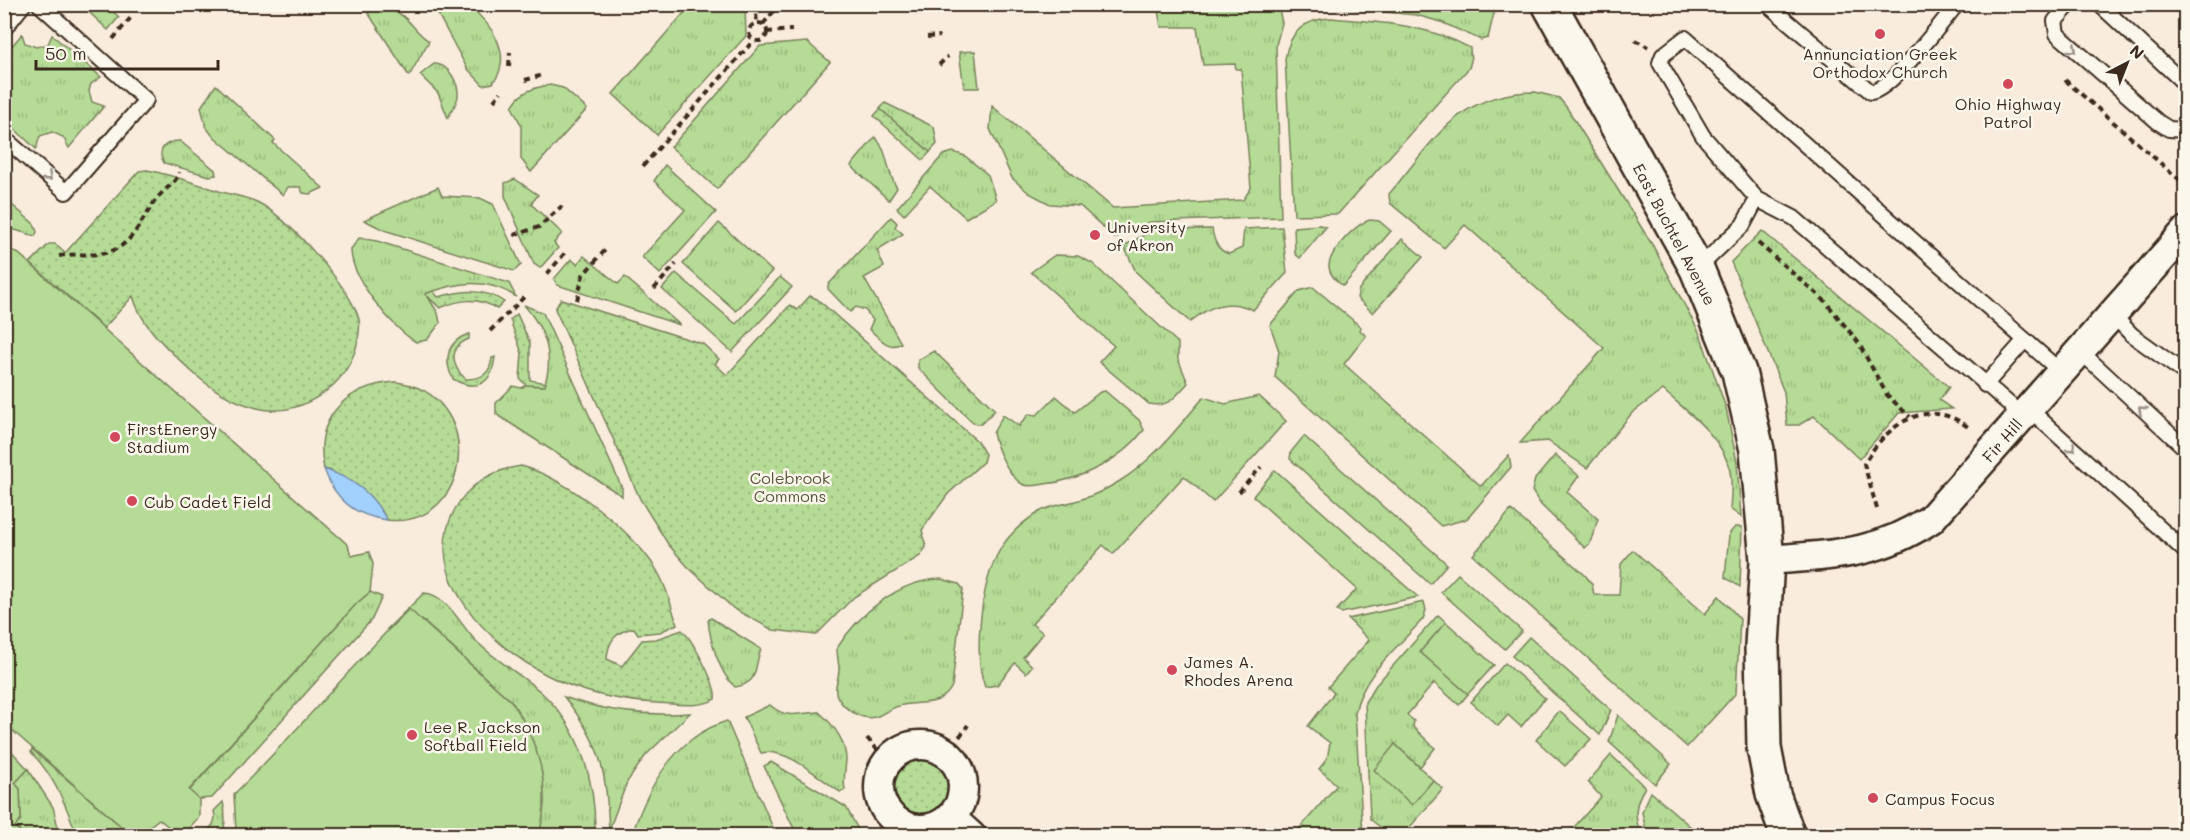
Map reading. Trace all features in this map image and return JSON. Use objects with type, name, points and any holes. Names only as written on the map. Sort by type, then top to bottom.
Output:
[{"type":"main road","name":"East Buchtel Avenue","points":[[1553,6],[1697,269],[1725,332],[1748,404],[1760,474],[1767,560],[1762,676],[1764,748],[1773,794],[1788,836]]},
{"type":"street","name":"Fir Hill","points":[[1767,560],[1876,548],[1914,530],[1944,506],[2186,231]]},
{"type":"street","points":[[914,746],[932,746],[947,754],[959,769],[963,789],[957,809],[961,826],[926,829],[912,828],[899,822],[882,801],[880,780],[888,762],[898,752],[914,746]]},
{"type":"lane","points":[[4,28],[24,4]]},
{"type":"lane","points":[[4,138],[66,192],[146,100],[39,4]]},
{"type":"lane","points":[[1767,4],[1871,92],[1879,92],[1892,79],[1957,4]]},
{"type":"lane","points":[[2070,4],[2055,21],[2057,34],[2158,122],[2169,129],[2186,130]]},
{"type":"lane","points":[[2099,4],[2186,85]]},
{"type":"lane","points":[[2061,372],[1689,40],[1681,39],[1663,55],[1660,63],[1703,136],[1757,199],[1794,218],[1984,385],[2026,412],[2186,552]]},
{"type":"lane","points":[[1697,269],[1743,225],[1757,199]]},
{"type":"lane","points":[[2112,314],[2132,335],[2186,374]]},
{"type":"lane","points":[[1984,385],[2025,340]]},
{"type":"lane","points":[[2079,351],[2186,449]]},
{"type":"path","points":[[755,4],[757,23]]},
{"type":"path","points":[[763,24],[780,4]]},
{"type":"path","points":[[925,9],[942,7]]},
{"type":"path","points":[[113,39],[133,15]]},
{"type":"path","points":[[757,23],[763,24]]},
{"type":"path","points":[[754,40],[749,30],[757,23]]},
{"type":"path","points":[[763,24],[767,32]]},
{"type":"path","points":[[767,32],[792,30]]},
{"type":"path","points":[[643,166],[754,40],[763,40],[767,32]]},
{"type":"path","points":[[927,37],[940,36]]},
{"type":"path","points":[[508,66],[510,52]]},
{"type":"path","points":[[939,65],[948,56]]},
{"type":"path","points":[[525,80],[540,76]]},
{"type":"path","points":[[2065,80],[2182,182]]},
{"type":"path","points":[[494,101],[501,92]]},
{"type":"path","points":[[59,256],[108,252],[118,248],[131,238],[159,196],[178,178],[179,172]]},
{"type":"path","points":[[514,235],[539,227],[562,206]]},
{"type":"path","points":[[1758,243],[1825,301],[1858,342],[1887,395],[1910,417]]},
{"type":"path","points":[[577,300],[583,275],[607,248]]},
{"type":"path","points":[[547,274],[565,254]]},
{"type":"path","points":[[654,290],[676,264]]},
{"type":"path","points":[[490,331],[524,297]]},
{"type":"path","points":[[1877,509],[1864,464],[1896,425],[1910,417],[1933,414],[1949,417],[1968,427]]},
{"type":"path","points":[[1239,492],[1261,467]]},
{"type":"path","points":[[947,754],[968,725]]},
{"type":"path","points":[[867,738],[888,762]]},
{"type":"green space","points":[[1496,4],[1488,38],[1481,40],[1441,22],[1416,15],[1310,5]]},
{"type":"green space","points":[[94,5],[106,5],[119,17],[108,30],[90,13]]},
{"type":"green space","points":[[363,5],[400,14],[429,41],[409,76]]},
{"type":"green space","points":[[433,5],[468,5],[491,30],[501,50],[499,72],[493,83],[483,85],[467,68]]},
{"type":"green space","points":[[691,5],[745,5],[746,36],[657,135],[613,94]]},
{"type":"green space","points":[[1157,5],[1278,5],[1282,23],[1276,45],[1281,217],[1150,222],[1115,238],[1080,206],[1050,204],[1029,193],[1012,178],[990,129],[992,106],[1113,208],[1243,200],[1251,188],[1241,69],[1236,69],[1235,64],[1203,65],[1197,27],[1161,27]]},
{"type":"green space","points":[[1331,18],[1402,26],[1436,34],[1470,48],[1471,61],[1469,68],[1338,214],[1294,215],[1285,59],[1290,41],[1299,29],[1313,21]]},
{"type":"green space","points":[[22,34],[25,43],[36,47],[48,44],[52,35],[101,77],[91,84],[89,91],[92,102],[104,106],[69,148],[63,137],[52,132],[40,136],[36,149],[5,120],[5,54]]},
{"type":"green space","points":[[807,42],[830,62],[717,189],[671,147],[760,46]]},
{"type":"green space","points":[[975,51],[979,88],[964,88],[959,52]]},
{"type":"green space","points":[[434,64],[448,70],[457,85],[457,99],[448,118],[438,93],[420,75]]},
{"type":"green space","points":[[216,85],[275,140],[273,143],[323,188],[310,194],[303,193],[300,187],[288,187],[283,195],[212,135],[206,127],[201,107]]},
{"type":"green space","points":[[550,85],[563,88],[587,109],[531,172],[521,159],[521,125],[512,107],[528,91]]},
{"type":"green space","points":[[1535,92],[1559,98],[1567,108],[1653,246],[1700,334],[1726,408],[1737,462],[1741,517],[1730,509],[1730,472],[1725,455],[1701,424],[1663,390],[1632,413],[1587,468],[1548,441],[1520,443],[1604,348],[1465,225],[1444,248],[1390,203],[1389,194],[1450,123],[1467,110],[1486,100],[1508,94]]},
{"type":"green space","points":[[885,103],[934,127],[937,144],[930,152],[880,109]]},
{"type":"green space","points":[[880,109],[930,152],[923,160],[874,116]]},
{"type":"green space","points":[[875,137],[883,149],[897,188],[889,200],[851,166]]},
{"type":"green space","points":[[180,141],[215,170],[216,175],[209,176],[164,163],[161,152],[164,146]]},
{"type":"green space","points":[[953,152],[965,156],[988,175],[996,200],[966,218],[930,186],[904,215],[897,208],[943,155]]},
{"type":"green space","points":[[665,165],[716,212],[660,274],[642,257],[685,210],[654,181]]},
{"type":"green space","points":[[147,170],[257,202],[270,210],[299,236],[329,270],[352,303],[359,325],[353,356],[338,380],[327,390],[314,399],[286,409],[257,408],[239,402],[205,382],[164,345],[142,317],[133,296],[104,328],[30,263],[49,244],[55,244],[65,253],[139,171]]},
{"type":"green space","points":[[515,179],[538,195],[531,204],[562,233],[554,243],[558,248],[540,268],[534,264],[505,196],[505,183]]},
{"type":"green space","points":[[438,187],[442,196],[480,198],[493,204],[521,265],[514,271],[384,230],[364,220]]},
{"type":"green space","points":[[4,198],[34,224],[37,232],[35,236],[5,227]]},
{"type":"green space","points":[[891,217],[897,223],[895,227],[903,234],[877,250],[884,267],[864,278],[901,343],[896,345],[884,342],[869,329],[873,320],[865,310],[856,307],[850,312],[828,289],[828,285]]},
{"type":"green space","points":[[1370,220],[1379,221],[1391,231],[1343,286],[1331,273],[1330,261],[1344,239],[1358,226]]},
{"type":"green space","points":[[719,223],[772,271],[736,311],[683,264]]},
{"type":"green space","points":[[1320,225],[1326,227],[1300,258],[1295,254],[1294,227]]},
{"type":"green space","points":[[1282,227],[1287,273],[1253,310],[1228,304],[1212,308],[1190,322],[1136,272],[1124,246],[1153,230],[1212,229],[1217,244],[1229,254],[1242,248],[1244,229]]},
{"type":"green space","points":[[1762,231],[1949,387],[1939,400],[1952,409],[1899,413],[1859,459],[1814,416],[1799,425],[1787,425],[1784,392],[1731,262]]},
{"type":"green space","points":[[359,238],[377,241],[509,283],[516,297],[494,286],[483,284],[460,284],[426,294],[438,313],[440,323],[427,340],[416,342],[385,314],[357,273],[351,249]]},
{"type":"green space","points":[[1402,239],[1423,257],[1373,313],[1357,298],[1359,289]]},
{"type":"green space","name":"Cub Cadet Field","points":[[5,247],[19,254],[348,545],[351,556],[369,552],[373,564],[370,592],[357,603],[189,790],[199,799],[199,817],[188,829],[171,829],[159,819],[145,830],[123,828],[5,724]]},
{"type":"green space","points":[[1055,255],[1078,256],[1092,263],[1178,343],[1178,359],[1188,383],[1172,400],[1162,404],[1149,404],[1099,362],[1114,346],[1031,272]]},
{"type":"green space","points":[[584,256],[618,284],[625,277],[680,325],[557,285],[554,279],[571,259],[577,264]]},
{"type":"green space","points":[[676,273],[736,324],[780,277],[792,287],[732,352],[662,289]]},
{"type":"green space","points":[[1313,287],[1361,327],[1360,330],[1366,336],[1344,364],[1481,486],[1509,455],[1511,467],[1467,519],[1441,526],[1275,377],[1279,351],[1270,325],[1299,291]]},
{"type":"green space","points":[[433,291],[438,297],[455,293],[480,292],[504,302],[497,309],[476,301],[455,303],[440,308],[425,294]]},
{"type":"green space","name":"Colebrook Commons","points":[[810,296],[817,299],[977,441],[985,454],[983,462],[948,494],[922,530],[926,547],[920,556],[854,597],[816,635],[773,630],[734,609],[688,567],[668,544],[640,499],[555,309],[561,299],[703,344],[719,359],[715,364],[727,375],[790,305],[797,310]]},
{"type":"green space","points":[[524,305],[543,313],[622,488],[622,496],[496,414],[496,403],[513,386],[521,388],[526,385],[544,386],[547,375],[546,343],[537,323]]},
{"type":"green space","points":[[517,314],[530,343],[530,380],[546,383],[545,386],[526,385],[520,379],[522,353],[510,320]]},
{"type":"green space","points":[[469,334],[469,339],[458,347],[454,358],[457,369],[466,379],[477,378],[487,372],[492,358],[495,357],[486,380],[476,385],[461,383],[453,379],[448,365],[452,346]]},
{"type":"green space","points":[[934,351],[995,410],[981,424],[976,424],[968,418],[918,368],[918,360]]},
{"type":"green space","points":[[396,382],[425,391],[445,410],[456,433],[458,459],[452,484],[438,504],[416,517],[387,520],[382,511],[332,471],[324,469],[322,451],[329,420],[349,397],[378,385]]},
{"type":"green space","points":[[1105,391],[1139,420],[1144,430],[1124,451],[1099,467],[1059,482],[1031,486],[1022,484],[1012,475],[1003,461],[993,433],[1003,415],[1019,426],[1029,414],[1037,415],[1056,396],[1075,412],[1100,392]]},
{"type":"green space","points":[[1259,396],[1286,421],[1213,502],[1184,476],[1113,554],[1103,545],[1032,624],[1043,633],[1023,657],[1032,666],[1026,673],[1015,663],[997,685],[985,687],[981,674],[979,640],[986,586],[996,557],[1014,532],[1039,512],[1095,494],[1132,473],[1165,442],[1204,397],[1225,404]]},
{"type":"green space","points":[[1304,436],[1447,564],[1430,584],[1290,459],[1291,452]]},
{"type":"green space","points":[[1555,455],[1579,476],[1567,492],[1598,519],[1590,543],[1585,548],[1541,505],[1532,491],[1535,479]]},
{"type":"green space","points":[[521,466],[559,482],[600,510],[636,543],[650,560],[663,582],[677,624],[660,632],[638,634],[634,628],[618,634],[611,642],[607,659],[622,666],[642,640],[656,639],[682,630],[703,663],[713,684],[715,699],[703,704],[671,704],[629,700],[587,691],[547,675],[525,662],[484,628],[466,607],[453,584],[446,560],[446,534],[455,509],[468,492],[483,479]]},
{"type":"green space","points":[[1275,470],[1418,597],[1341,613],[1337,610],[1357,589],[1253,496]]},
{"type":"green space","points":[[1511,510],[1585,575],[1592,584],[1594,595],[1619,595],[1621,564],[1633,550],[1705,614],[1719,596],[1740,619],[1736,693],[1687,747],[1473,555]]},
{"type":"green space","points":[[1735,527],[1742,527],[1740,587],[1725,577],[1729,534]]},
{"type":"green space","points":[[1458,574],[1522,631],[1505,649],[1441,592]]},
{"type":"green space","points":[[941,579],[959,584],[963,589],[952,686],[942,698],[936,701],[899,706],[878,716],[861,716],[850,711],[836,694],[839,671],[837,648],[856,623],[881,601],[910,585]]},
{"type":"green space","points":[[370,592],[382,597],[372,619],[212,798],[199,799],[189,791],[357,603]]},
{"type":"green space","points":[[424,593],[440,599],[447,605],[476,641],[542,693],[556,707],[576,740],[589,777],[595,815],[595,835],[539,835],[544,802],[512,702],[422,620],[387,629]]},
{"type":"green space","points":[[1424,602],[1426,610],[1423,619],[1373,674],[1359,699],[1355,713],[1363,835],[1294,835],[1337,785],[1319,769],[1327,759],[1330,743],[1308,726],[1334,693],[1328,687],[1369,640],[1348,619]]},
{"type":"green space","name":"Lee R. Jackson Softball Field","points":[[409,609],[512,702],[521,717],[536,749],[543,783],[543,817],[539,835],[233,835],[236,832],[234,794]]},
{"type":"green space","points":[[1438,615],[1446,622],[1420,652],[1468,694],[1459,705],[1434,683],[1407,715],[1414,721],[1413,727],[1435,748],[1420,767],[1395,744],[1412,805],[1433,780],[1443,789],[1403,835],[1390,835],[1370,819],[1365,702],[1376,685]]},
{"type":"green space","points":[[711,618],[761,649],[752,678],[743,685],[735,687],[724,673],[711,637],[708,620]]},
{"type":"green space","points":[[1446,622],[1494,665],[1468,694],[1420,652]]},
{"type":"green space","points":[[1529,637],[1611,710],[1600,735],[1512,656]]},
{"type":"green space","points":[[1505,663],[1545,698],[1521,727],[1508,715],[1498,726],[1471,702]]},
{"type":"green space","points":[[564,697],[626,712],[690,713],[646,755],[627,782],[609,830],[606,791],[600,759],[587,729]]},
{"type":"green space","points":[[770,705],[788,714],[819,712],[829,722],[844,747],[845,790],[840,792],[792,759],[771,752],[761,753],[744,717]]},
{"type":"green space","points":[[1559,711],[1591,739],[1565,766],[1536,740]]},
{"type":"green space","points":[[1618,715],[1671,764],[1655,784],[1609,742]]},
{"type":"green space","points":[[727,721],[776,835],[632,835],[646,800],[666,766],[692,739]]},
{"type":"green space","points":[[4,743],[28,769],[15,783],[20,789],[21,819],[15,827],[24,835],[5,835]]},
{"type":"green space","points":[[1395,744],[1433,780],[1412,805],[1374,770]]},
{"type":"green space","points":[[32,749],[123,828],[126,835],[77,835],[59,791],[31,752]]},
{"type":"green space","points":[[924,755],[941,760],[949,768],[954,785],[949,802],[941,810],[924,815],[907,810],[899,802],[894,785],[899,768],[907,760]]},
{"type":"green space","points":[[1611,755],[1645,787],[1636,811],[1641,835],[1567,835],[1601,797],[1588,782]]},
{"type":"green space","points":[[771,762],[846,807],[861,835],[797,835],[764,766]]},
{"type":"green space","points":[[28,769],[53,807],[60,835],[24,835],[15,827],[21,819],[20,789],[15,783]]},
{"type":"green space","points":[[1651,792],[1700,835],[1647,835],[1642,812]]},
{"type":"green space","points":[[223,802],[225,820],[223,830],[218,836],[202,835],[212,825],[215,819],[214,811]]},
{"type":"water","points":[[324,469],[344,477],[361,488],[375,502],[387,520],[365,515],[348,505],[334,489]]},
{"type":"place","name":"Annunciation Greek Orthodox Church","points":[[1880,34]]},
{"type":"place","name":"Ohio Highway Patrol","points":[[2008,84]]},
{"type":"place","name":"University of Akron","points":[[1095,235]]},
{"type":"place","name":"FirstEnergy Stadium","points":[[115,437]]},
{"type":"place","name":"Cub Cadet Field","points":[[132,501]]},
{"type":"place","name":"James A. Rhodes Arena","points":[[1172,670]]},
{"type":"place","name":"Lee R. Jackson Softball Field","points":[[412,735]]},
{"type":"place","name":"Campus Focus","points":[[1873,798]]}]
